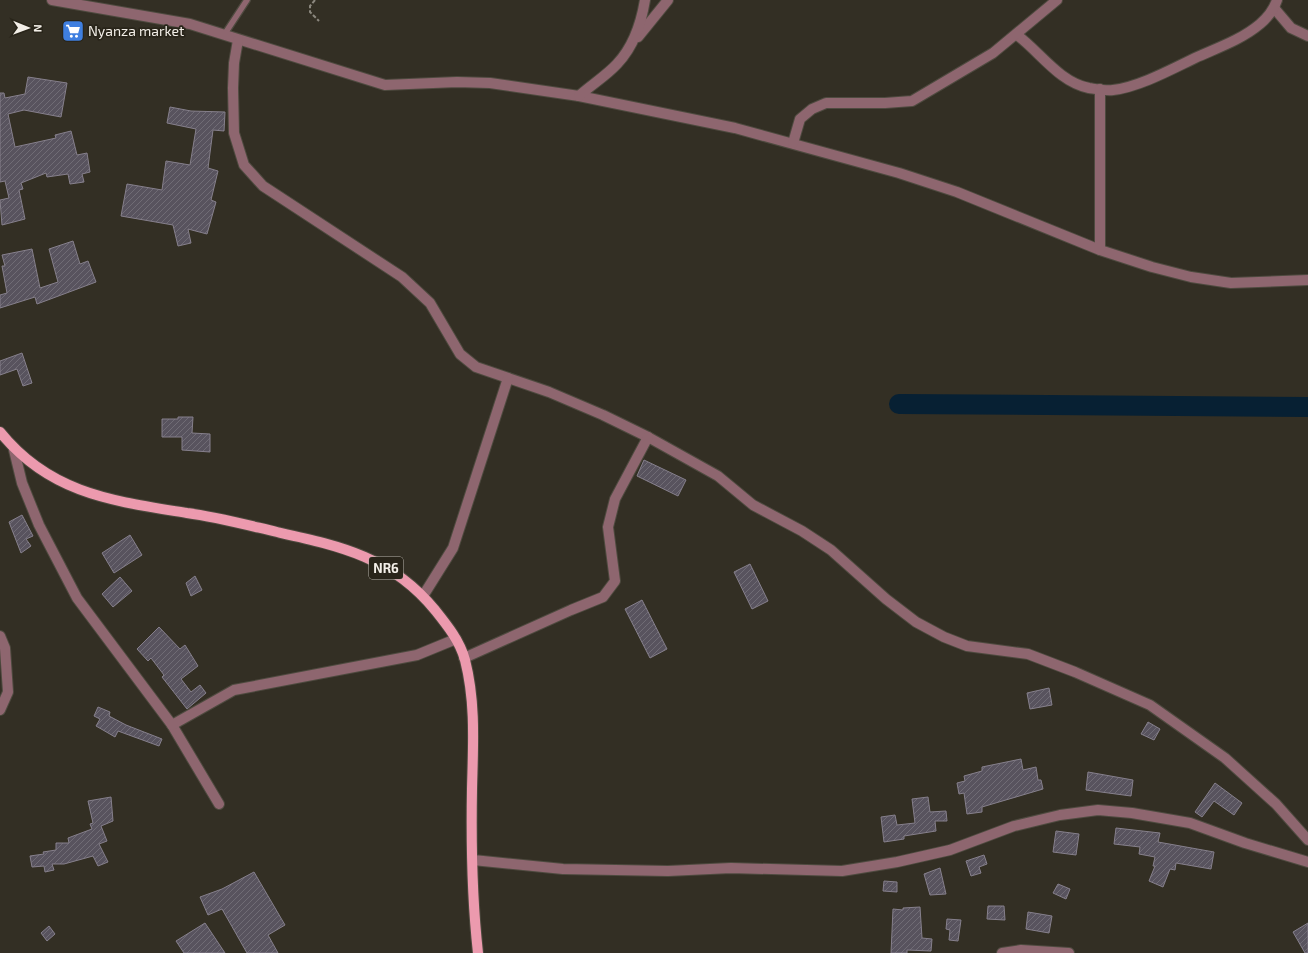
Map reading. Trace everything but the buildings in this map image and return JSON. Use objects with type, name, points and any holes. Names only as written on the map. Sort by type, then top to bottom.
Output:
[{"type":"main road","name":"NR6","points":[[0,432],[14,450],[52,478],[94,496],[147,507],[212,516],[341,546],[388,569],[405,580],[423,596],[456,639],[464,658],[471,687],[473,717],[473,860],[478,953]]},
{"type":"street","points":[[52,0],[100,5],[190,24],[385,85],[457,82],[490,83],[579,96],[735,128],[899,173],[957,192],[1100,250],[1152,267],[1191,277],[1231,283],[1308,280]]},
{"type":"street","points":[[632,45],[641,21],[645,0]]},
{"type":"street","points":[[579,96],[617,65],[668,0]]},
{"type":"street","points":[[793,143],[800,119],[812,109],[826,103],[885,103],[912,101],[993,53],[1056,0]]},
{"type":"street","points":[[1017,34],[1032,46],[1054,69],[1070,80],[1088,88],[1113,90],[1159,75],[1221,48],[1261,24],[1276,4],[1291,28],[1308,36]]},
{"type":"street","points":[[238,40],[234,63],[234,133],[244,165],[263,186],[402,277],[430,303],[460,354],[476,367],[603,415],[648,437],[718,476],[753,505],[802,531],[831,550],[886,599],[916,622],[944,637],[968,646],[1028,654],[1075,672],[1150,705],[1224,758],[1276,804],[1308,840]]},
{"type":"street","points":[[1100,89],[1100,250]]},
{"type":"street","points":[[423,596],[453,548],[508,378]]},
{"type":"street","points":[[464,658],[603,597],[615,581],[608,526],[613,506],[648,437]]},
{"type":"street","points":[[14,450],[22,483],[39,525],[78,598],[172,725],[219,804]]},
{"type":"street","points":[[0,636],[5,648],[8,692],[0,710]]},
{"type":"street","points":[[172,725],[234,690],[417,655],[456,639]]},
{"type":"street","points":[[473,860],[562,869],[668,870],[732,868],[842,871],[897,862],[950,850],[1014,826],[1060,816],[1098,810],[1132,813],[1190,822],[1245,843],[1308,862]]},
{"type":"street","points":[[1002,953],[1021,950],[1069,953]]},
{"type":"lane","points":[[224,35],[247,0]]},
{"type":"path","points":[[315,0],[310,6],[310,12],[319,21]]},
{"type":"waterway","points":[[899,404],[1308,407]]},
{"type":"place","name":"Nyanza market","points":[[73,31]]}]
